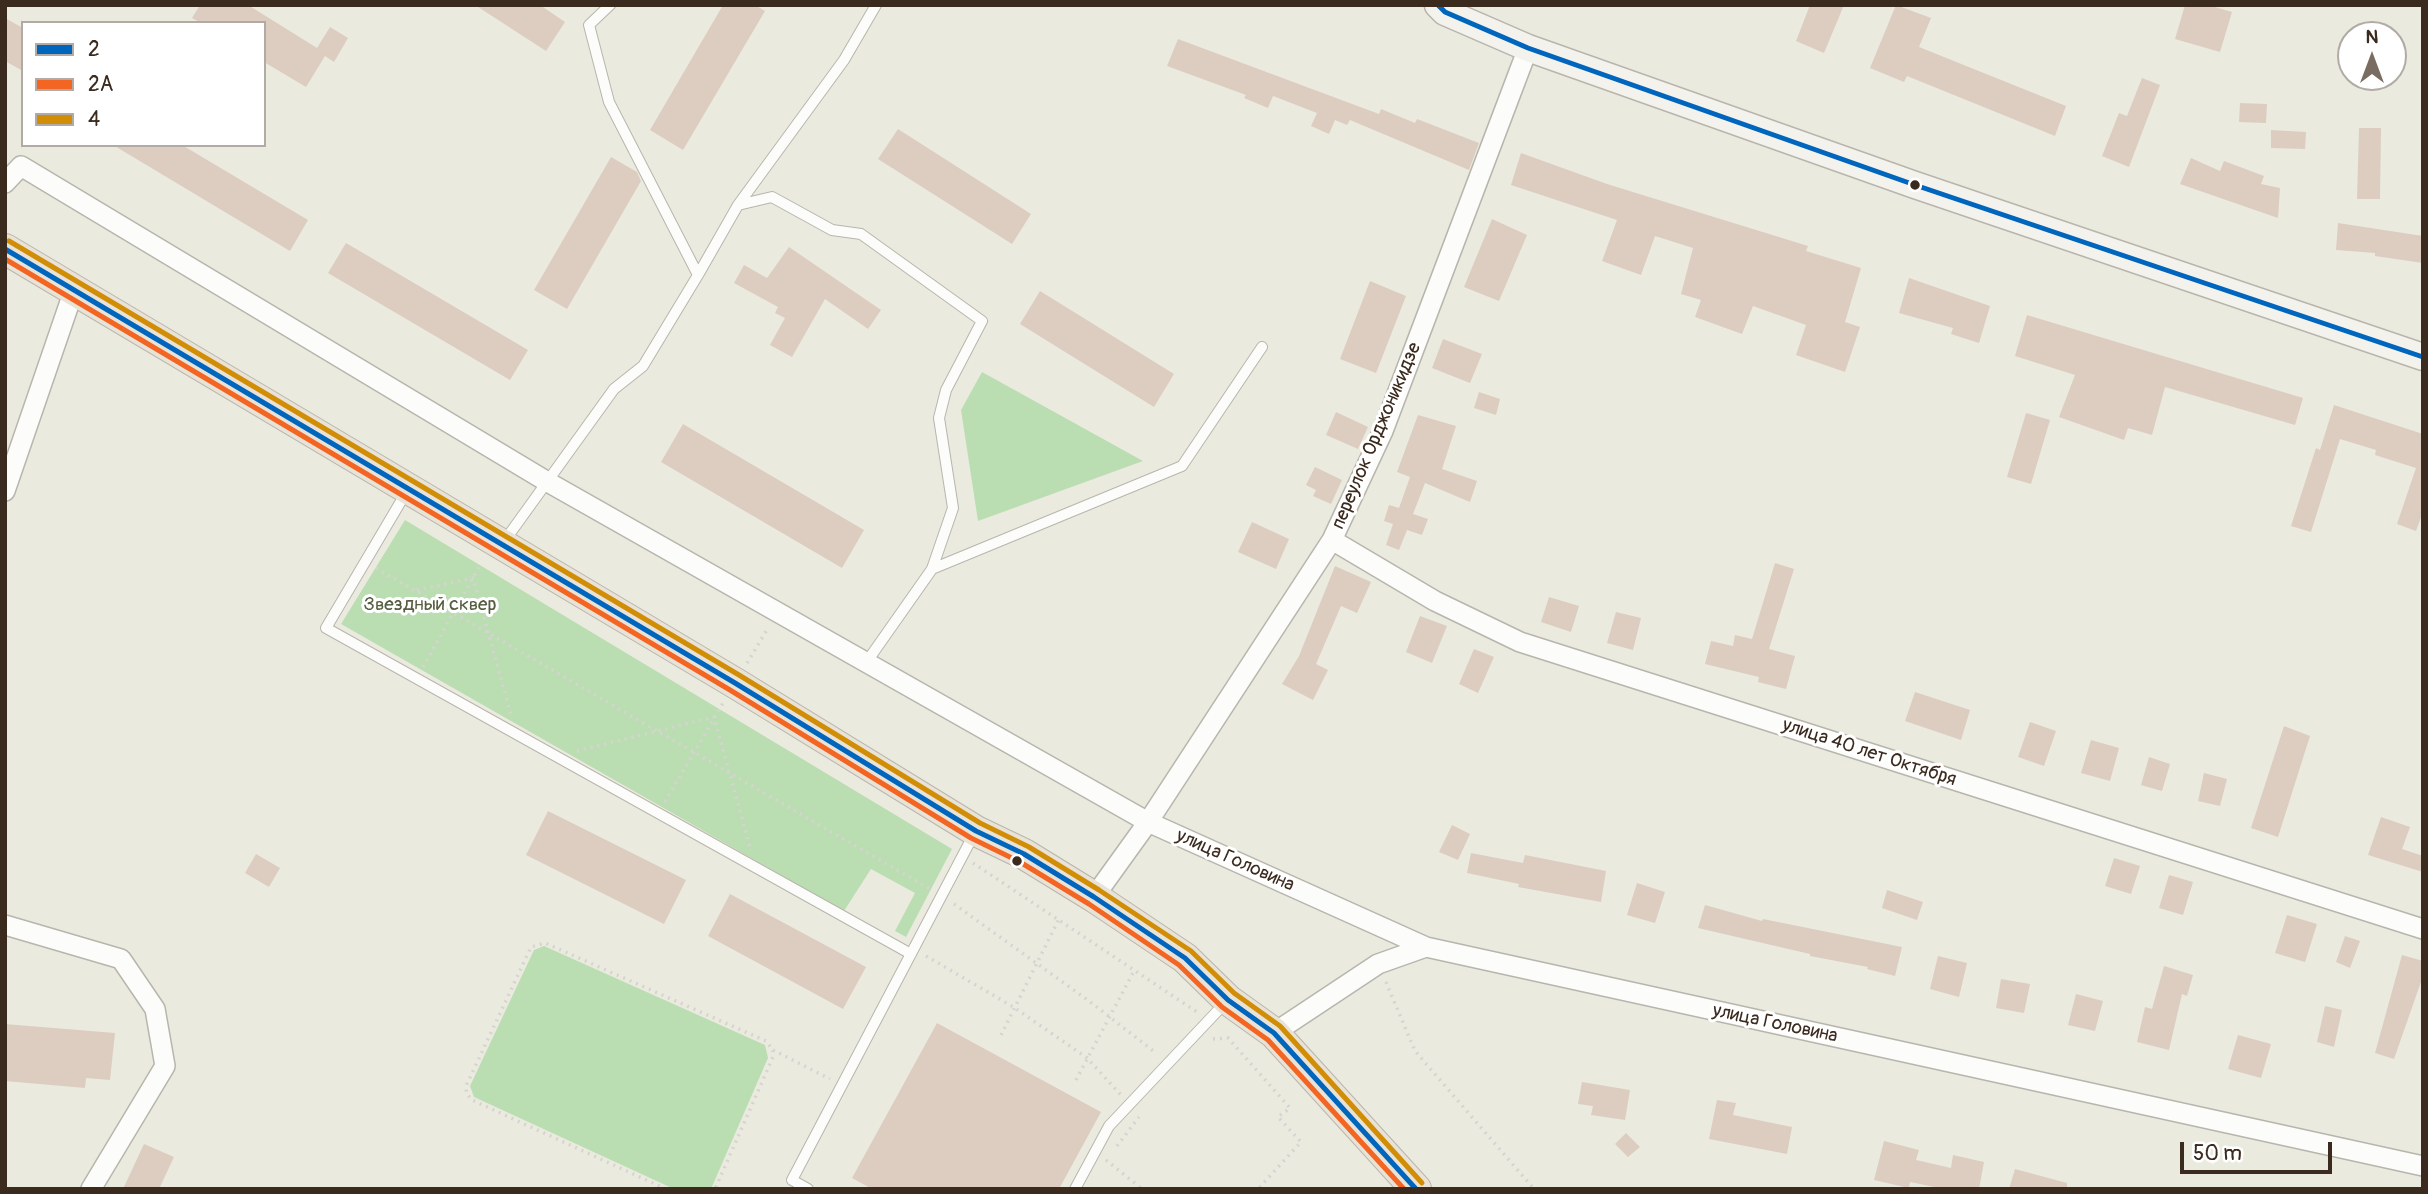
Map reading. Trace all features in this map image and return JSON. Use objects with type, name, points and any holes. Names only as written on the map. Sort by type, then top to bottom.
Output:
[{"type":"main road","points":[[1438,5],[1445,12],[1528,48],[1915,185],[2423,356]]},
{"type":"main road","points":[[5,249],[408,489],[491,555],[735,683],[969,843],[1024,854],[1094,897],[1185,958],[1228,1000],[1274,1033],[1416,1189]]},
{"type":"street","name":"переулок Орджоникидзе","points":[[1094,897],[1147,822],[1332,540],[1383,431],[1528,48]]},
{"type":"street","name":"улица Головина","points":[[5,183],[21,166],[546,481],[868,660],[1147,822],[1426,947],[2423,1166]]},
{"type":"street","points":[[5,491],[74,290]]},
{"type":"street","name":"улица 40 лет Октября","points":[[1332,540],[1435,601],[1520,642],[2423,929]]},
{"type":"street","points":[[5,925],[121,960],[155,1010],[165,1066],[91,1189]]},
{"type":"street","points":[[1274,1033],[1378,964],[1426,947]]},
{"type":"lane","points":[[610,5],[589,25],[609,102],[698,275]]},
{"type":"lane","points":[[491,555],[614,389],[643,366],[738,205],[844,61],[876,5]]},
{"type":"lane","points":[[738,205],[772,197],[832,230],[861,234],[982,321],[946,390],[939,418],[953,508],[932,569],[868,660]]},
{"type":"lane","points":[[932,569],[1182,466],[1262,346]]},
{"type":"lane","points":[[408,489],[326,628],[916,954]]},
{"type":"lane","points":[[808,1189],[792,1180],[916,954],[969,843]]},
{"type":"lane","points":[[1075,1189],[1109,1126],[1228,1000]]},
{"type":"path","points":[[417,678],[473,578],[491,555]]},
{"type":"path","points":[[366,561],[942,896],[1109,1016],[1168,1063]]},
{"type":"path","points":[[416,590],[473,578]]},
{"type":"path","points":[[473,578],[516,734]]},
{"type":"path","points":[[659,813],[778,611]]},
{"type":"path","points":[[556,756],[714,717]]},
{"type":"path","points":[[714,717],[753,859]]},
{"type":"path","points":[[969,843],[1059,919],[1194,1008],[1217,1037]]},
{"type":"path","points":[[1001,1035],[1059,919]]},
{"type":"path","points":[[666,1189],[472,1100],[466,1093],[467,1084],[531,947],[545,943],[766,1041],[773,1050],[842,1085]]},
{"type":"path","points":[[916,954],[1014,1008],[1087,1058],[1140,1118]]},
{"type":"path","points":[[1378,964],[1415,1051],[1534,1189]]},
{"type":"path","points":[[1076,1080],[1135,969]]},
{"type":"path","points":[[1204,1048],[1217,1037],[1228,1038],[1290,1108],[1278,1117],[1301,1143],[1258,1189]]},
{"type":"path","points":[[715,1189],[773,1058],[773,1050]]},
{"type":"path","points":[[1142,1189],[1105,1160],[1148,1109]]},
{"type":"green space","points":[[982,372],[1143,461],[978,521],[961,410]]},
{"type":"green space","name":"Звездный сквер","points":[[405,520],[952,849],[906,937],[895,931],[915,893],[871,869],[844,911],[341,624]]},
{"type":"green space","points":[[544,946],[765,1045],[768,1058],[711,1189],[674,1189],[474,1097],[470,1086],[534,950]]},
{"type":"building","points":[[200,5],[248,5],[317,48],[330,27],[348,38],[334,62],[325,56],[306,87],[266,63],[266,21],[197,21],[192,18]]},
{"type":"building","points":[[475,5],[540,5],[565,22],[546,51]]},
{"type":"building","points":[[723,5],[755,5],[765,11],[683,150],[650,130]]},
{"type":"building","points":[[1810,5],[1844,5],[1824,53],[1796,41]]},
{"type":"building","points":[[1896,5],[1931,18],[1919,47],[2066,106],[2055,136],[1907,76],[1904,82],[1870,68]]},
{"type":"building","points":[[2185,5],[2208,5],[2232,12],[2220,52],[2175,39]]},
{"type":"building","points":[[5,18],[21,27],[21,70],[5,61]]},
{"type":"building","points":[[1178,39],[1379,114],[1381,109],[1415,123],[1417,119],[1479,143],[1469,170],[1350,120],[1347,125],[1335,120],[1329,134],[1311,126],[1317,113],[1273,96],[1268,108],[1244,98],[1246,95],[1167,66]]},
{"type":"building","points":[[2142,78],[2160,85],[2129,167],[2102,156],[2119,113],[2127,116]]},
{"type":"building","points":[[2240,103],[2267,104],[2266,123],[2239,122]]},
{"type":"building","points":[[2359,128],[2381,128],[2380,199],[2357,199]]},
{"type":"building","points":[[898,129],[1031,214],[1012,244],[878,159]]},
{"type":"building","points":[[2271,130],[2306,132],[2305,149],[2271,148]]},
{"type":"building","points":[[116,147],[185,147],[308,220],[290,251]]},
{"type":"building","points":[[1521,153],[1607,184],[1808,246],[1806,251],[1861,268],[1845,322],[1860,327],[1845,372],[1796,355],[1806,325],[1753,306],[1742,334],[1695,317],[1701,300],[1681,294],[1693,248],[1655,236],[1641,275],[1602,261],[1617,220],[1511,185]]},
{"type":"building","points":[[611,157],[637,172],[641,181],[567,309],[534,290]]},
{"type":"building","points":[[2191,158],[2220,171],[2224,161],[2264,176],[2261,184],[2280,188],[2278,218],[2180,184]]},
{"type":"building","points":[[1492,219],[1527,235],[1499,301],[1464,287]]},
{"type":"building","points":[[2338,223],[2423,236],[2423,263],[2375,256],[2375,253],[2336,250]]},
{"type":"building","points":[[346,243],[528,350],[510,380],[328,273]]},
{"type":"building","points":[[789,247],[881,310],[868,329],[825,299],[792,357],[770,345],[785,318],[775,313],[778,307],[734,283],[744,265],[767,278]]},
{"type":"building","points":[[1909,278],[1990,306],[1979,343],[1951,334],[1953,328],[1899,313]]},
{"type":"building","points":[[1370,281],[1406,296],[1376,373],[1340,359]]},
{"type":"building","points":[[1040,291],[1174,374],[1154,407],[1020,324]]},
{"type":"building","points":[[2027,315],[2303,398],[2295,425],[2165,387],[2152,435],[2128,428],[2124,440],[2059,417],[2075,375],[2015,356]]},
{"type":"building","points":[[1443,339],[1482,354],[1470,383],[1432,368]]},
{"type":"building","points":[[1479,392],[1500,399],[1496,415],[1474,408]]},
{"type":"building","points":[[2334,405],[2423,434],[2423,512],[2416,531],[2397,524],[2416,468],[2375,455],[2376,450],[2340,439],[2311,532],[2291,526],[2316,448],[2320,450]]},
{"type":"building","points":[[1336,412],[1368,427],[1358,449],[1326,435]]},
{"type":"building","points":[[2026,413],[2050,420],[2031,484],[2007,477]]},
{"type":"building","points":[[1418,415],[1456,426],[1442,469],[1477,481],[1470,502],[1425,483],[1413,514],[1428,519],[1422,535],[1407,530],[1399,550],[1386,545],[1393,524],[1384,521],[1389,505],[1399,508],[1410,477],[1397,472]]},
{"type":"building","points":[[683,424],[864,530],[842,568],[661,462]]},
{"type":"building","points":[[1315,467],[1342,480],[1331,504],[1313,496],[1316,490],[1306,485]]},
{"type":"building","points":[[1252,522],[1289,539],[1276,569],[1238,552]]},
{"type":"building","points":[[1775,563],[1794,569],[1769,649],[1795,656],[1786,689],[1758,682],[1759,677],[1705,664],[1711,641],[1733,646],[1735,635],[1752,639]]},
{"type":"building","points":[[1335,566],[1371,582],[1357,613],[1341,606],[1316,664],[1328,670],[1313,700],[1282,684],[1299,656]]},
{"type":"building","points":[[1549,597],[1579,606],[1571,632],[1541,622]]},
{"type":"building","points":[[1616,612],[1641,618],[1633,650],[1607,643]]},
{"type":"building","points":[[1420,616],[1447,626],[1432,663],[1406,652]]},
{"type":"building","points":[[1474,649],[1494,657],[1478,693],[1459,684]]},
{"type":"building","points":[[1915,692],[1970,710],[1961,740],[1905,721]]},
{"type":"building","points":[[2030,722],[2056,731],[2044,766],[2018,757]]},
{"type":"building","points":[[2284,726],[2310,736],[2278,837],[2251,828]]},
{"type":"building","points":[[2091,740],[2119,748],[2110,781],[2081,773]]},
{"type":"building","points":[[2149,757],[2170,764],[2162,791],[2141,785]]},
{"type":"building","points":[[2204,773],[2227,779],[2220,806],[2198,801]]},
{"type":"building","points":[[548,811],[686,880],[664,924],[526,855]]},
{"type":"building","points":[[2381,817],[2410,827],[2402,849],[2423,856],[2423,872],[2368,855]]},
{"type":"building","points":[[1452,825],[1470,834],[1458,860],[1439,852]]},
{"type":"building","points":[[1471,853],[1523,863],[1525,855],[1606,871],[1601,902],[1518,887],[1519,884],[1467,873]]},
{"type":"building","points":[[256,854],[280,868],[269,887],[245,873]]},
{"type":"building","points":[[2114,858],[2140,866],[2131,894],[2105,886]]},
{"type":"building","points":[[2169,875],[2193,882],[2183,915],[2159,908]]},
{"type":"building","points":[[1637,883],[1665,892],[1655,923],[1627,915]]},
{"type":"building","points":[[1887,890],[1923,902],[1917,920],[1882,908]]},
{"type":"building","points":[[730,894],[866,967],[843,1009],[708,936]]},
{"type":"building","points":[[1705,905],[1762,921],[1763,919],[1902,947],[1895,976],[1867,969],[1868,967],[1810,956],[1698,928]]},
{"type":"building","points":[[2287,915],[2317,924],[2305,962],[2275,953]]},
{"type":"building","points":[[2345,936],[2360,941],[2350,968],[2336,962]]},
{"type":"building","points":[[2402,955],[2423,961],[2423,976],[2394,1059],[2375,1053]]},
{"type":"building","points":[[1938,956],[1967,963],[1959,997],[1930,989]]},
{"type":"building","points":[[2164,966],[2193,975],[2187,996],[2182,994],[2169,1050],[2137,1042],[2145,1007],[2152,1009]]},
{"type":"building","points":[[2001,979],[2030,984],[2024,1013],[1996,1008]]},
{"type":"building","points":[[2076,994],[2103,1001],[2095,1031],[2068,1025]]},
{"type":"building","points":[[2325,1006],[2342,1010],[2334,1047],[2317,1042]]},
{"type":"building","points":[[937,1023],[1101,1112],[1059,1189],[872,1189],[852,1178]]},
{"type":"building","points":[[5,1024],[115,1033],[110,1080],[86,1078],[85,1088],[5,1081]]},
{"type":"building","points":[[2238,1035],[2271,1044],[2261,1078],[2228,1069]]},
{"type":"building","points":[[1582,1082],[1630,1090],[1625,1120],[1591,1115],[1593,1106],[1578,1104]]},
{"type":"building","points":[[1717,1100],[1736,1103],[1733,1115],[1792,1127],[1787,1154],[1709,1139]]},
{"type":"building","points":[[1626,1133],[1640,1147],[1628,1157],[1615,1144]]},
{"type":"building","points":[[1884,1141],[1919,1150],[1916,1160],[1951,1168],[1953,1155],[1984,1162],[1979,1189],[1944,1189],[1910,1182],[1909,1188],[1874,1180]]},
{"type":"building","points":[[144,1144],[174,1157],[159,1189],[123,1189]]},
{"type":"building","points":[[2015,1169],[2067,1183],[2067,1189],[2009,1189]]},
{"type":"transit line","name":"2","points":[[1438,5],[1445,12],[1528,48],[1915,185],[2423,357]]},
{"type":"transit line","name":"4","points":[[9,241],[739,675],[980,823],[1029,847],[1191,951],[1234,993],[1280,1026],[1422,1183]]},
{"type":"transit line","name":"2","points":[[5,249],[735,683],[976,831],[1024,854],[1094,897],[1185,958],[1228,1000],[1274,1033],[1416,1189]]},
{"type":"transit line","name":"2А","points":[[5,259],[730,690],[971,838],[1020,862],[1089,904],[1179,965],[1222,1007],[1268,1040],[1404,1189]]}]
